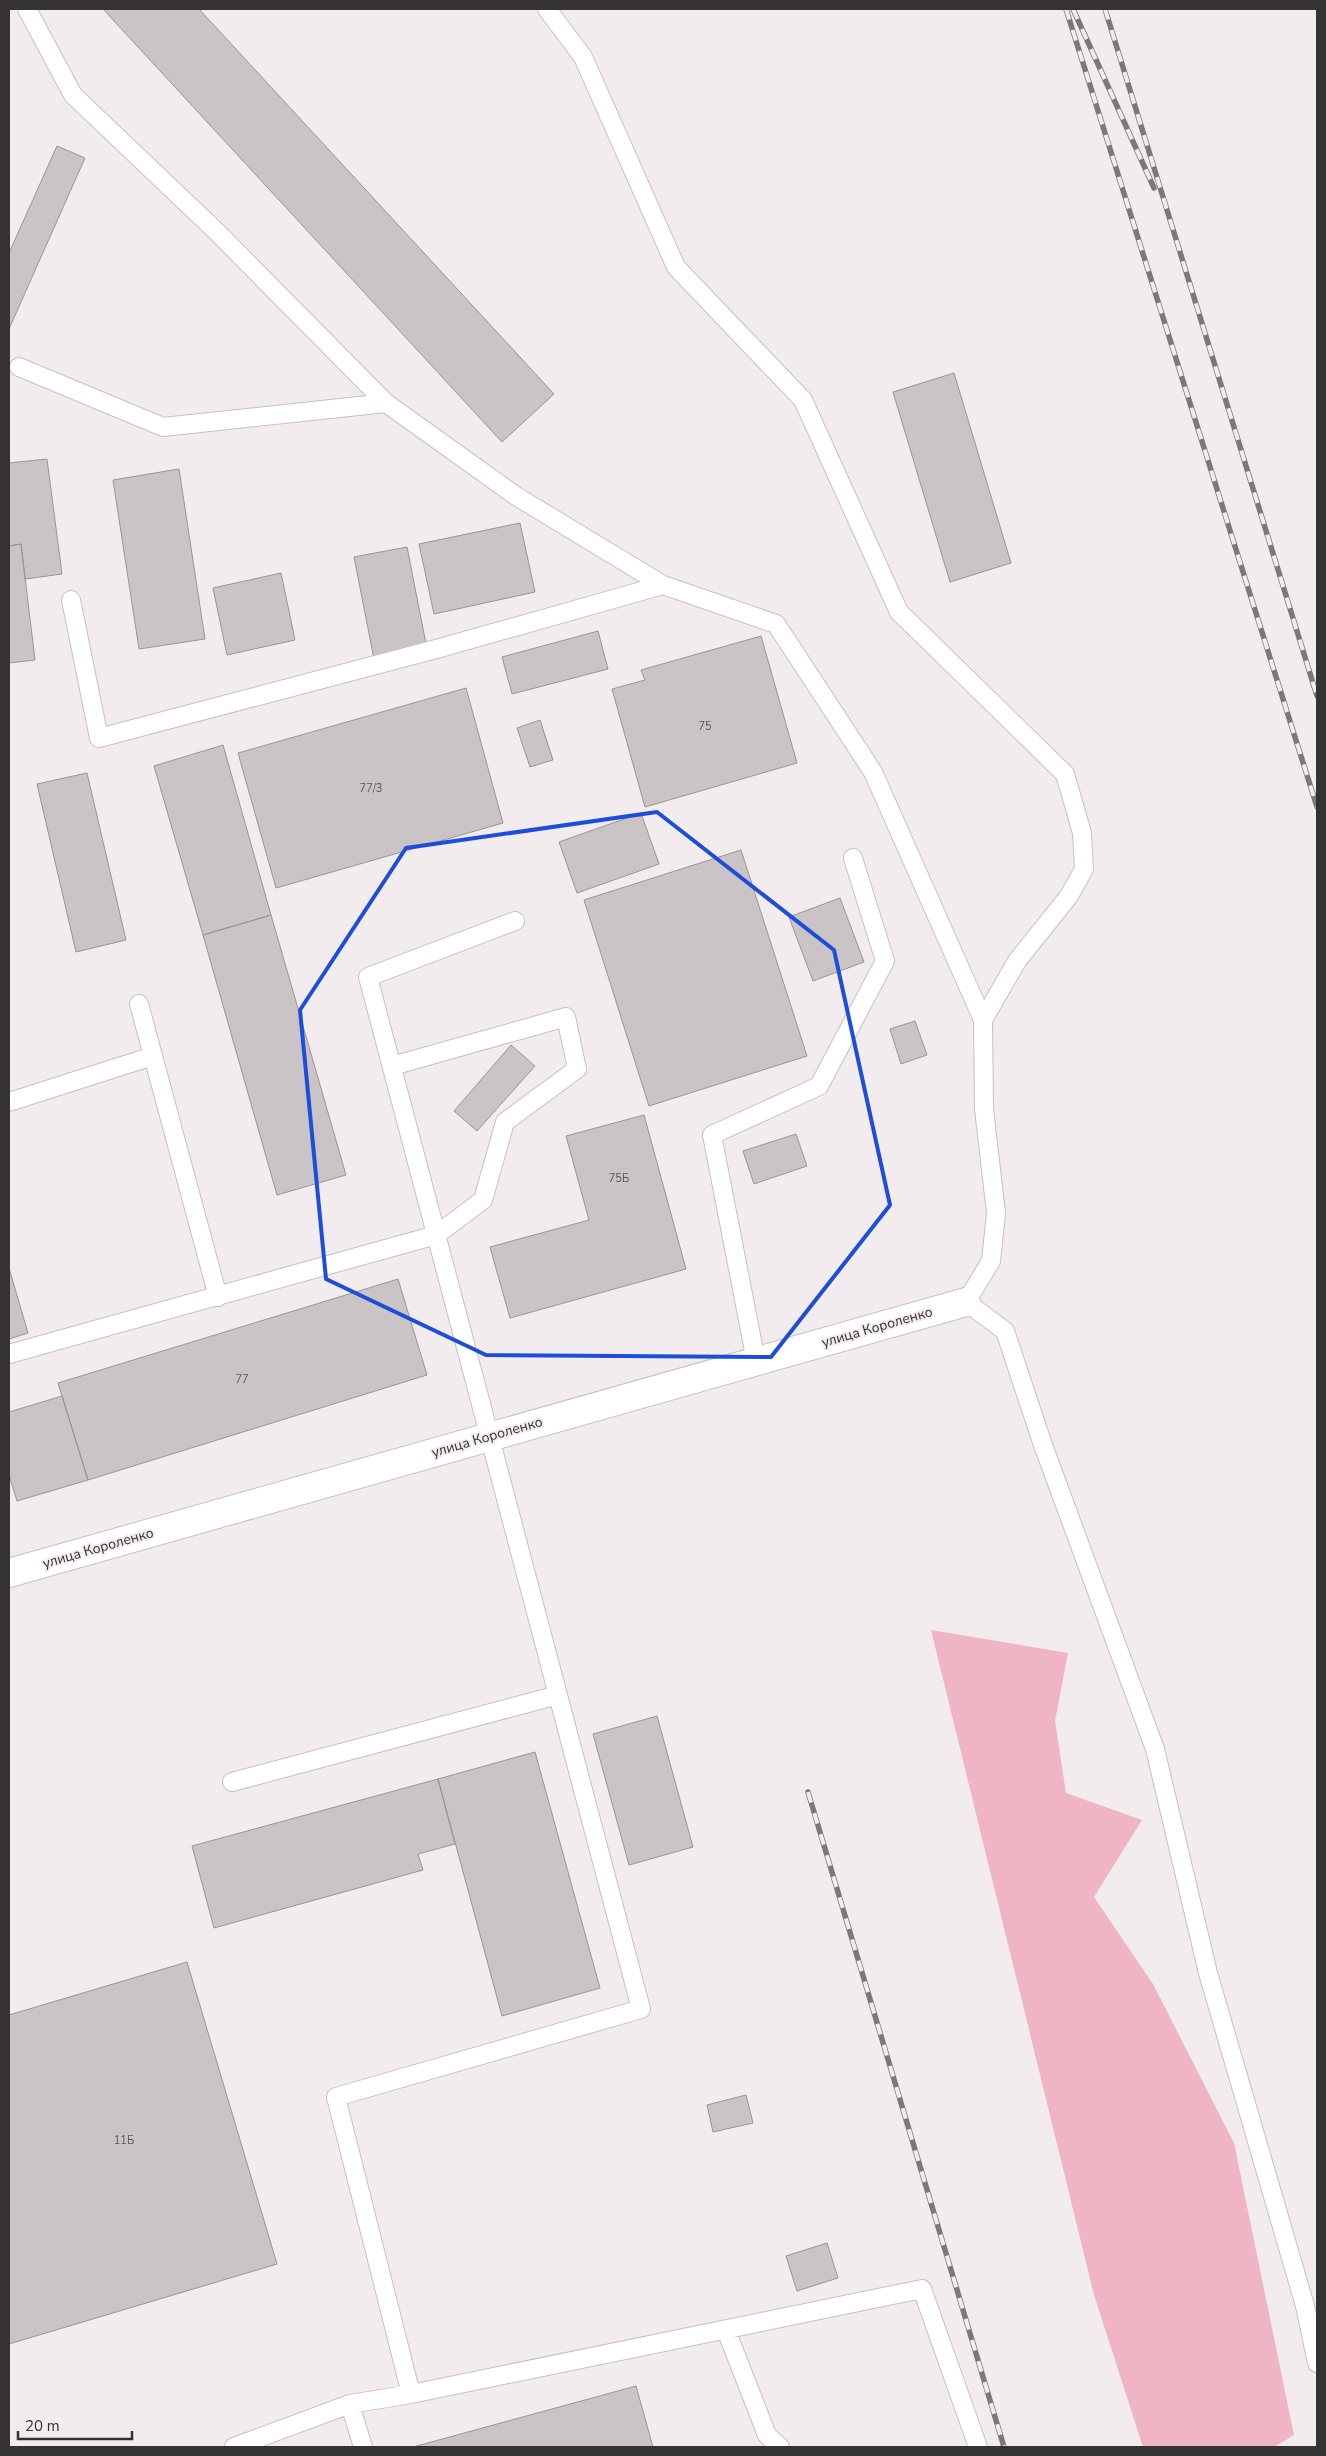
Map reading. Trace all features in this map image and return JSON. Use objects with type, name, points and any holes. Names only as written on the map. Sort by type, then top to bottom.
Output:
[{"type":"street","name":"улица Короленко","points":[[9,1573],[966,1302]]},
{"type":"lane","points":[[26,9],[73,95],[218,232],[386,403],[516,496],[662,585],[776,624],[873,772],[983,1020],[984,1109],[996,1213],[991,1260],[966,1302],[1005,1331],[1043,1445],[1155,1748],[1208,1973],[1306,2306],[1317,2363]]},
{"type":"lane","points":[[547,9],[583,57],[676,267],[803,400],[899,612],[1065,774],[1082,832],[1084,869],[1069,896],[1016,961],[983,1020]]},
{"type":"lane","points":[[19,367],[163,427],[386,403]]},
{"type":"lane","points":[[70,600],[99,738],[440,648],[662,585]]},
{"type":"lane","points":[[756,1361],[712,1136],[819,1086],[885,961],[852,858]]},
{"type":"lane","points":[[411,2394],[336,2097],[641,2009],[368,978],[515,921]]},
{"type":"lane","points":[[139,1004],[218,1297]]},
{"type":"lane","points":[[9,1354],[436,1236],[483,1200],[505,1122],[577,1069],[566,1018],[392,1066]]},
{"type":"lane","points":[[9,1102],[153,1056]]},
{"type":"lane","points":[[232,1782],[558,1694]]},
{"type":"lane","points":[[234,2447],[350,2404],[411,2394],[922,2289],[978,2447]]},
{"type":"lane","points":[[726,2330],[766,2434],[780,2447]]},
{"type":"lane","points":[[350,2404],[363,2447]]},
{"type":"highlighted area","points":[[657,812],[834,950],[890,1205],[771,1357],[486,1355],[326,1279],[300,1010],[406,848]]},
{"type":"shaded area","points":[[931,1630],[1068,1653],[1055,1721],[1066,1793],[1142,1820],[1094,1897],[1153,1984],[1234,2143],[1294,2435],[1274,2447],[1143,2447],[1094,2295]]},
{"type":"building","points":[[103,9],[199,9],[554,394],[502,442]]},
{"type":"building","points":[[57,146],[85,158],[9,329],[9,253]]},
{"type":"building","points":[[954,373],[1011,563],[950,582],[893,392]]},
{"type":"building","points":[[47,459],[62,574],[25,579],[21,544],[9,546],[9,463]]},
{"type":"building","points":[[179,469],[205,639],[139,649],[113,480]]},
{"type":"building","points":[[520,523],[535,592],[434,614],[419,544]]},
{"type":"building","points":[[21,544],[35,660],[9,663],[9,546]]},
{"type":"building","points":[[407,547],[427,649],[374,659],[354,557]]},
{"type":"building","points":[[281,573],[295,640],[227,655],[213,588]]},
{"type":"building","points":[[598,631],[608,669],[512,694],[502,657]]},
{"type":"building","points":[[761,636],[797,763],[645,807],[612,689],[645,680],[641,670]]},
{"type":"building","points":[[466,688],[503,823],[276,888],[238,753]]},
{"type":"building","points":[[540,720],[553,760],[530,767],[517,728]]},
{"type":"building","points":[[223,745],[271,915],[203,935],[154,766]]},
{"type":"building","points":[[87,773],[126,940],[76,952],[37,784]]},
{"type":"building","points":[[641,813],[659,864],[577,893],[559,842]]},
{"type":"building","points":[[741,850],[807,1056],[649,1106],[584,900]]},
{"type":"building","points":[[840,898],[864,962],[813,981],[789,917]]},
{"type":"building","points":[[271,915],[346,1175],[277,1195],[203,935]]},
{"type":"building","points":[[915,1021],[927,1055],[901,1064],[890,1029]]},
{"type":"building","points":[[511,1045],[535,1066],[477,1131],[454,1111]]},
{"type":"building","points":[[644,1115],[686,1269],[510,1318],[490,1247],[589,1220],[566,1136]]},
{"type":"building","points":[[796,1134],[807,1166],[754,1184],[743,1151]]},
{"type":"building","points":[[9,1268],[28,1333],[9,1339]]},
{"type":"building","points":[[398,1279],[427,1375],[88,1480],[58,1383]]},
{"type":"building","points":[[62,1396],[88,1480],[17,1501],[9,1475],[9,1412]]},
{"type":"building","points":[[657,1716],[693,1847],[629,1865],[593,1734]]},
{"type":"building","points":[[535,1752],[600,1988],[502,2016],[438,1779]]},
{"type":"building","points":[[438,1779],[455,1844],[418,1854],[423,1870],[214,1928],[192,1846]]},
{"type":"building","points":[[187,1962],[277,2264],[9,2344],[9,2015]]},
{"type":"building","points":[[746,2095],[753,2123],[713,2132],[707,2105]]},
{"type":"building","points":[[827,2243],[838,2278],[797,2291],[786,2256]]},
{"type":"building","points":[[636,2386],[653,2447],[413,2447]]},
{"type":"railway","points":[[1066,9],[1317,807]]},
{"type":"railway","points":[[1073,9],[1154,188]]},
{"type":"railway","points":[[1105,9],[1317,696]]},
{"type":"railway","points":[[808,1792],[1004,2447]]}]
